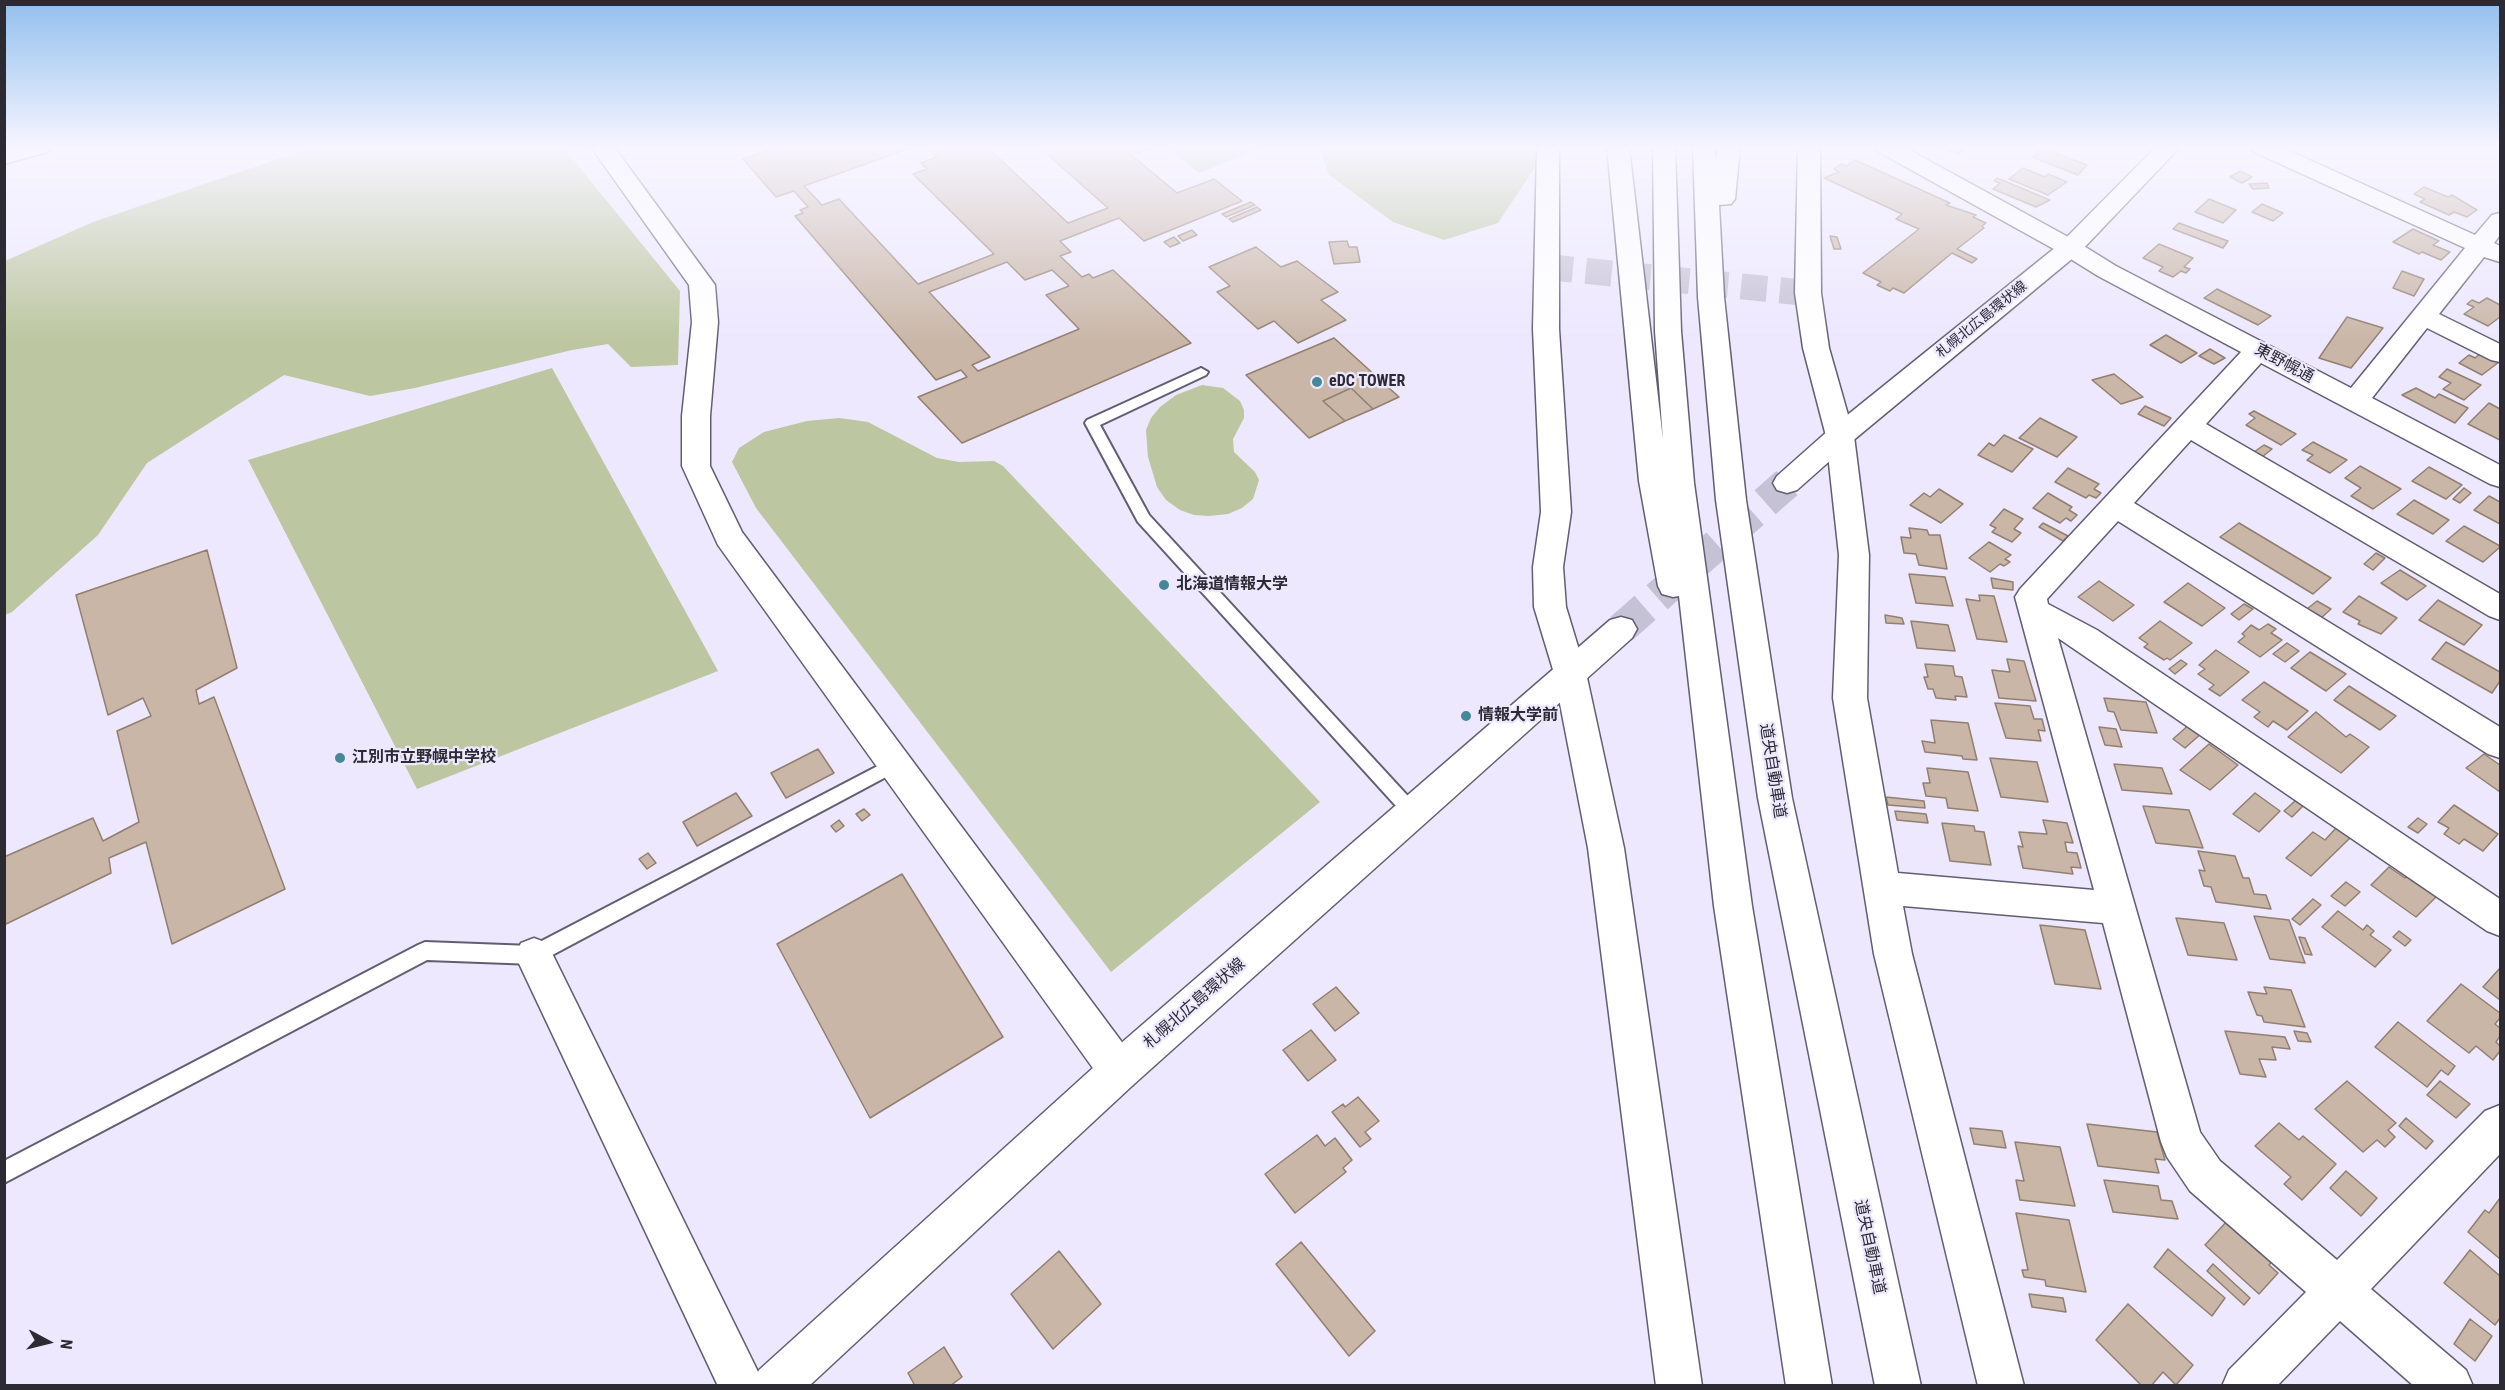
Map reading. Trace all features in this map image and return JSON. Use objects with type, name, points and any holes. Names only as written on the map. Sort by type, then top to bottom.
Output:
[{"type":"main road","points":[[649,212],[702,285],[705,322],[696,416],[696,466],[729,537],[1119,1071]]},
{"type":"main road","points":[[1547,212],[1546,329],[1556,512],[1548,567],[1550,607],[1570,673],[1605,848],[1679,1386]]},
{"type":"main road","points":[[1623,212],[1653,481],[1733,906],[1809,1386]]},
{"type":"main road","points":[[1665,212],[1668,331],[1680,483],[1733,906]]},
{"type":"main road","name":"道央自動車道","points":[[1707,212],[1711,297],[1731,500],[1775,798],[1899,1386]]},
{"type":"main road","points":[[1711,297],[1721,212]]},
{"type":"main road","points":[[1809,212],[1808,293],[1816,348],[1840,436],[1854,555],[1850,698],[1893,954],[2001,1386]]},
{"type":"main road","name":"東野幌通","points":[[2007,212],[2107,271],[2500,477]]},
{"type":"main road","name":"札幌北広島環状線","points":[[1786,483],[2070,248],[2105,212]]},
{"type":"main road","points":[[2405,212],[2491,251]]},
{"type":"main road","points":[[2355,401],[2423,316],[2491,251],[2500,220]]},
{"type":"main road","points":[[2423,316],[2500,354]]},
{"type":"main road","points":[[2258,350],[2031,597],[2181,1142],[2205,1176],[2451,1386]]},
{"type":"main road","points":[[2188,426],[2500,608]]},
{"type":"main road","points":[[2115,505],[2500,744]]},
{"type":"main road","points":[[2034,610],[2086,639],[2500,919]]},
{"type":"main road","name":"札幌北広島環状線","points":[[775,1386],[1119,1071],[1621,629]]},
{"type":"main road","points":[[1882,888],[2117,908]]},
{"type":"main road","points":[[534,955],[742,1386]]},
{"type":"main road","points":[[2246,1386],[2500,1126]]},
{"type":"lane","points":[[1201,372],[1092,423],[1143,518],[1413,812]]},
{"type":"lane","points":[[4,1173],[425,951],[534,955],[895,764]]},
{"type":"green space","points":[[123,212],[616,212],[680,291],[678,365],[631,367],[608,344],[572,350],[415,388],[370,396],[284,375],[147,463],[98,535],[12,612],[5,615],[5,261],[93,222]]},
{"type":"green space","points":[[1379,212],[1505,212],[1498,223],[1444,240],[1393,222]]},
{"type":"green space","points":[[552,368],[718,671],[417,789],[248,460]]},
{"type":"green space","points":[[1202,385],[1223,388],[1240,401],[1244,410],[1244,418],[1233,439],[1234,452],[1255,472],[1259,480],[1253,499],[1242,508],[1228,514],[1194,515],[1180,510],[1166,500],[1157,487],[1148,457],[1146,430],[1151,418],[1160,407],[1176,395]]},
{"type":"green space","points":[[839,418],[868,422],[937,458],[959,462],[994,461],[1003,466],[1320,802],[1111,972],[756,508],[732,462],[739,448],[764,432],[807,421]]},
{"type":"building","points":[[851,212],[918,284],[994,254],[951,212],[1056,212],[1068,223],[1098,212],[1215,212],[1144,241],[1119,218],[1060,241],[1071,252],[1060,256],[1082,277],[1089,274],[1093,278],[1113,270],[1191,343],[962,443],[918,397],[967,377],[961,370],[936,380],[795,216],[803,213]],"holes":[[[1007,262],[1025,280],[1052,270],[1069,286],[1046,295],[1079,329],[978,371],[972,365],[990,357],[929,292]]]},
{"type":"building","points":[[1227,212],[1238,212],[1226,217],[1222,214]]},
{"type":"building","points":[[1246,212],[1257,212],[1233,222],[1229,219]]},
{"type":"building","points":[[1897,212],[1967,212],[1976,215],[1973,217],[1986,223],[1982,226],[1984,228],[1957,249],[1977,259],[1972,263],[1952,253],[1904,293],[1893,288],[1890,291],[1877,285],[1881,282],[1863,273],[1919,229],[1896,219],[1902,214]]},
{"type":"building","points":[[2195,212],[2234,212],[2223,223]]},
{"type":"building","points":[[2252,212],[2280,212],[2283,213],[2273,221]]},
{"type":"building","points":[[2442,212],[2474,212],[2467,217],[2454,212],[2449,215]]},
{"type":"building","points":[[2179,223],[2228,241],[2223,248],[2173,229]]},
{"type":"building","points":[[2413,229],[2439,241],[2433,245],[2450,252],[2441,260],[2422,252],[2419,254],[2393,242]]},
{"type":"building","points":[[1192,230],[1197,235],[1183,241],[1178,236]]},
{"type":"building","points":[[1830,236],[1837,237],[1841,249],[1834,249]]},
{"type":"building","points":[[1174,237],[1180,243],[1170,247],[1164,242]]},
{"type":"building","points":[[1347,241],[1349,247],[1357,247],[1360,262],[1334,264],[1329,242]]},
{"type":"building","points":[[2159,244],[2193,258],[2184,267],[2190,269],[2186,273],[2181,271],[2173,277],[2159,271],[2163,267],[2143,258]]},
{"type":"building","points":[[1256,247],[1281,267],[1297,261],[1338,292],[1321,300],[1346,320],[1298,343],[1274,321],[1258,329],[1217,292],[1230,286],[1209,267]]},
{"type":"building","points":[[2402,271],[2424,279],[2414,296],[2393,288]]},
{"type":"building","points":[[2217,289],[2271,316],[2258,325],[2204,298]]},
{"type":"building","points":[[2487,298],[2500,305],[2500,317],[2488,326],[2464,314],[2474,307],[2467,304],[2472,300],[2479,303]]},
{"type":"building","points":[[2347,317],[2383,328],[2351,368],[2319,358]]},
{"type":"building","points":[[2166,335],[2197,353],[2181,363],[2150,345]]},
{"type":"building","name":"eDC TOWER","points":[[1334,338],[1399,397],[1373,409],[1351,388],[1323,401],[1345,421],[1309,438],[1246,375]]},
{"type":"building","points":[[2210,349],[2225,358],[2214,364],[2199,356]]},
{"type":"building","points":[[2481,353],[2499,362],[2482,375],[2459,363],[2469,355],[2475,358]]},
{"type":"building","points":[[2447,369],[2481,385],[2464,400],[2443,389],[2451,383],[2439,377]]},
{"type":"building","points":[[2114,374],[2143,397],[2121,404],[2092,380]]},
{"type":"building","points":[[1351,388],[1373,409],[1345,421],[1323,401]]},
{"type":"building","points":[[2416,388],[2435,398],[2439,394],[2468,408],[2455,423],[2402,395]]},
{"type":"building","points":[[2489,403],[2500,409],[2500,440],[2468,424]]},
{"type":"building","points":[[2145,406],[2171,418],[2164,426],[2138,414]]},
{"type":"building","points":[[2254,411],[2296,434],[2281,445],[2246,425],[2255,418],[2249,414]]},
{"type":"building","points":[[2040,418],[2077,437],[2057,457],[2019,438]]},
{"type":"building","points":[[2004,435],[2033,449],[2012,472],[1978,455],[1989,443],[1994,446]]},
{"type":"building","points":[[2313,442],[2347,460],[2330,473],[2307,460],[2313,455],[2302,450]]},
{"type":"building","points":[[2264,445],[2272,449],[2262,457],[2254,452]]},
{"type":"building","points":[[2360,466],[2401,489],[2373,509],[2351,496],[2361,488],[2345,478]]},
{"type":"building","points":[[2429,467],[2462,485],[2446,499],[2412,481]]},
{"type":"building","points":[[2068,468],[2099,484],[2094,489],[2101,493],[2096,498],[2089,495],[2086,498],[2055,482]]},
{"type":"building","points":[[2464,488],[2471,493],[2460,503],[2453,499]]},
{"type":"building","points":[[1939,489],[1963,504],[1941,523],[1910,505],[1924,493],[1930,497]]},
{"type":"building","points":[[2048,493],[2072,507],[2069,510],[2077,515],[2071,521],[2066,518],[2060,523],[2033,508]]},
{"type":"building","points":[[2489,496],[2500,502],[2500,524],[2474,510]]},
{"type":"building","points":[[2414,500],[2449,520],[2433,534],[2397,514]]},
{"type":"building","points":[[2004,509],[2023,519],[2014,529],[2021,533],[2012,542],[1992,532],[1996,528],[1990,525]]},
{"type":"building","points":[[2043,523],[2068,536],[2063,541],[2039,527]]},
{"type":"building","points":[[2239,523],[2331,578],[2313,594],[2220,537]]},
{"type":"building","points":[[2464,526],[2500,547],[2483,562],[2446,541]]},
{"type":"building","points":[[1909,528],[1927,530],[1929,535],[1940,535],[1947,569],[1919,565],[1916,554],[1904,553],[1901,537],[1911,538]]},
{"type":"building","points":[[1989,542],[2011,555],[2005,559],[2010,562],[2004,566],[2000,564],[1990,572],[1969,558]]},
{"type":"building","points":[[207,550],[237,668],[196,690],[199,704],[214,697],[285,889],[172,944],[146,842],[109,858],[111,873],[4,925],[4,857],[93,818],[103,841],[139,822],[117,731],[151,716],[143,698],[108,715],[76,595]]},
{"type":"building","points":[[2376,553],[2385,558],[2373,570],[2364,564]]},
{"type":"building","points":[[2400,570],[2426,586],[2407,600],[2381,583]]},
{"type":"building","points":[[1909,574],[1945,577],[1953,606],[1916,603]]},
{"type":"building","points":[[1991,578],[2013,582],[2013,590],[1993,588]]},
{"type":"building","points":[[2099,581],[2134,605],[2113,621],[2078,597]]},
{"type":"building","points":[[2188,583],[2225,608],[2202,626],[2164,602]]},
{"type":"building","points":[[1979,595],[1994,596],[2007,642],[1977,639],[1966,599],[1980,601]]},
{"type":"building","points":[[2359,596],[2397,618],[2381,634],[2358,624],[2360,621],[2343,612]]},
{"type":"building","points":[[2438,600],[2482,625],[2464,645],[2419,620]]},
{"type":"building","points":[[2317,601],[2331,609],[2321,618],[2307,609]]},
{"type":"building","points":[[2244,604],[2253,609],[2239,620],[2231,614]]},
{"type":"building","points":[[1885,615],[1902,618],[1904,624],[1886,623]]},
{"type":"building","points":[[1911,621],[1948,625],[1955,651],[1917,648]]},
{"type":"building","points":[[2160,621],[2192,643],[2170,660],[2167,658],[2164,660],[2144,647],[2148,644],[2139,638]]},
{"type":"building","points":[[2268,624],[2276,629],[2271,633],[2282,640],[2260,657],[2238,642],[2245,636],[2242,634],[2251,625],[2259,630]]},
{"type":"building","points":[[2446,642],[2500,672],[2500,681],[2492,693],[2432,659]]},
{"type":"building","points":[[2287,643],[2299,651],[2285,662],[2273,654]]},
{"type":"building","points":[[2216,650],[2249,672],[2220,696],[2209,689],[2214,685],[2198,674],[2205,669],[2199,665]]},
{"type":"building","points":[[2310,652],[2346,674],[2326,691],[2291,668]]},
{"type":"building","points":[[2007,659],[2024,661],[2036,701],[1999,698],[1992,670],[2010,672]]},
{"type":"building","points":[[2181,660],[2187,664],[2175,674],[2169,669]]},
{"type":"building","points":[[1925,664],[1953,666],[1955,676],[1962,677],[1967,697],[1955,696],[1956,700],[1936,698],[1933,689],[1928,689],[1924,677],[1928,677]]},
{"type":"building","points":[[2264,682],[2308,711],[2287,730],[2273,721],[2268,727],[2254,717],[2260,712],[2242,700]]},
{"type":"building","points":[[2349,686],[2396,716],[2380,730],[2334,700]]},
{"type":"building","points":[[2104,698],[2146,702],[2157,733],[2121,730],[2114,712],[2108,711]]},
{"type":"building","points":[[1995,703],[2030,706],[2034,719],[2042,719],[2045,731],[2038,730],[2041,741],[2006,738]]},
{"type":"building","points":[[2316,712],[2346,737],[2350,734],[2369,747],[2341,773],[2288,737]]},
{"type":"building","points":[[1931,720],[1968,723],[1977,760],[1925,752],[1922,741],[1935,743]]},
{"type":"building","points":[[2191,723],[2203,732],[2185,748],[2173,739]]},
{"type":"building","points":[[2099,727],[2116,729],[2122,747],[2105,745]]},
{"type":"building","points":[[2209,744],[2238,765],[2210,790],[2180,770]]},
{"type":"building","points":[[818,749],[834,773],[786,798],[771,773]]},
{"type":"building","points":[[2484,754],[2500,765],[2500,792],[2466,768]]},
{"type":"building","points":[[1990,758],[2037,762],[2048,802],[2001,797]]},
{"type":"building","points":[[2114,764],[2162,768],[2172,794],[2122,790]]},
{"type":"building","points":[[1927,768],[1968,772],[1978,811],[1948,808],[1946,798],[1926,796],[1923,783],[1930,783]]},
{"type":"building","points":[[736,793],[752,816],[697,846],[683,822]]},
{"type":"building","points":[[2255,793],[2280,811],[2259,832],[2233,814]]},
{"type":"building","points":[[1886,797],[1924,801],[1925,808],[1888,805]]},
{"type":"building","points":[[2296,800],[2304,805],[2292,817],[2284,811]]},
{"type":"building","points":[[2454,805],[2498,834],[2483,851],[2464,839],[2459,844],[2444,834],[2449,828],[2438,822]]},
{"type":"building","points":[[2143,806],[2189,810],[2203,848],[2156,843]]},
{"type":"building","points":[[864,809],[870,815],[862,821],[856,814]]},
{"type":"building","points":[[1895,811],[1926,814],[1928,823],[1897,820]]},
{"type":"building","points":[[2418,818],[2427,824],[2418,833],[2408,827]]},
{"type":"building","points":[[839,820],[844,826],[836,832],[831,826]]},
{"type":"building","points":[[2043,820],[2067,823],[2073,843],[2065,842],[2067,852],[2077,853],[2081,868],[2071,867],[2073,874],[2023,868],[2018,846],[2023,847],[2019,832],[2047,834]]},
{"type":"building","points":[[1942,823],[1974,826],[1975,831],[1984,832],[1991,865],[1950,861]]},
{"type":"building","points":[[2337,827],[2351,837],[2311,876],[2286,858],[2313,832],[2325,840]]},
{"type":"building","points":[[2198,851],[2235,856],[2243,878],[2249,878],[2254,894],[2266,895],[2271,909],[2216,902],[2211,887],[2204,886],[2199,870],[2205,871]]},
{"type":"building","points":[[648,853],[656,863],[647,869],[639,859]]},
{"type":"building","points":[[2389,867],[2405,878],[2410,874],[2439,894],[2416,917],[2371,885]]},
{"type":"building","points":[[902,874],[1003,1037],[870,1118],[777,944]]},
{"type":"building","points":[[2346,882],[2360,892],[2345,906],[2331,896]]},
{"type":"building","points":[[2313,899],[2321,905],[2300,925],[2292,919]]},
{"type":"building","points":[[2338,911],[2363,930],[2367,925],[2374,931],[2370,935],[2391,950],[2375,967],[2322,927]]},
{"type":"building","points":[[2254,916],[2289,920],[2305,963],[2270,959]]},
{"type":"building","points":[[2176,918],[2224,923],[2237,960],[2188,955]]},
{"type":"building","points":[[2040,925],[2085,930],[2101,989],[2055,984]]},
{"type":"building","points":[[2399,931],[2411,940],[2405,946],[2393,937]]},
{"type":"building","points":[[2299,937],[2305,938],[2312,955],[2305,954]]},
{"type":"building","points":[[2500,968],[2500,1000],[2483,987]]},
{"type":"building","points":[[2461,984],[2500,1013],[2500,1018],[2495,1024],[2500,1028],[2500,1036],[2496,1042],[2500,1046],[2500,1051],[2493,1060],[2476,1046],[2469,1053],[2427,1021]]},
{"type":"building","points":[[1336,987],[1359,1013],[1335,1031],[1313,1004]]},
{"type":"building","points":[[2264,987],[2291,990],[2305,1027],[2264,1022],[2262,1016],[2257,1015],[2248,992],[2267,994]]},
{"type":"building","points":[[2398,1022],[2455,1066],[2448,1075],[2441,1070],[2427,1087],[2375,1047]]},
{"type":"building","points":[[1311,1030],[1336,1060],[1308,1081],[1283,1050]]},
{"type":"building","points":[[2225,1031],[2285,1037],[2290,1049],[2272,1047],[2276,1060],[2259,1059],[2266,1077],[2240,1074]]},
{"type":"building","points":[[2294,1031],[2307,1033],[2311,1042],[2298,1041]]},
{"type":"building","points":[[2347,1081],[2396,1123],[2388,1130],[2395,1137],[2385,1147],[2377,1140],[2363,1152],[2315,1109]]},
{"type":"building","points":[[2440,1081],[2470,1104],[2456,1118],[2427,1095]]},
{"type":"building","points":[[1358,1097],[1379,1121],[1365,1132],[1371,1139],[1360,1147],[1332,1112],[1343,1104],[1345,1107]]},
{"type":"building","points":[[2406,1118],[2433,1141],[2426,1149],[2399,1126]]},
{"type":"building","points":[[2279,1123],[2299,1140],[2303,1136],[2336,1164],[2302,1200],[2284,1184],[2291,1177],[2255,1146]]},
{"type":"building","points":[[2087,1124],[2157,1132],[2165,1160],[2155,1159],[2159,1173],[2098,1166]]},
{"type":"building","points":[[1970,1128],[2002,1131],[2006,1148],[1974,1144]]},
{"type":"building","points":[[1317,1135],[1325,1146],[1335,1138],[1352,1160],[1343,1168],[1346,1172],[1295,1213],[1265,1174]]},
{"type":"building","points":[[2015,1142],[2060,1147],[2075,1206],[2020,1200],[2016,1180],[2024,1181]]},
{"type":"building","points":[[2346,1171],[2377,1198],[2361,1216],[2330,1188]]},
{"type":"building","points":[[2104,1180],[2158,1186],[2161,1200],[2172,1201],[2178,1219],[2113,1212]]},
{"type":"building","points":[[2500,1198],[2500,1259],[2468,1232],[2485,1210],[2489,1213]]},
{"type":"building","points":[[2016,1213],[2069,1220],[2086,1292],[2046,1286],[2045,1280],[2024,1277],[2022,1270],[2028,1270]]},
{"type":"building","points":[[2228,1220],[2273,1260],[2269,1265],[2278,1273],[2259,1294],[2205,1245]]},
{"type":"building","points":[[1301,1242],[1375,1331],[1349,1356],[1276,1264]]},
{"type":"building","points":[[2168,1249],[2225,1298],[2212,1316],[2154,1267]]},
{"type":"building","points":[[2470,1250],[2500,1276],[2500,1318],[2495,1325],[2444,1283]]},
{"type":"building","points":[[1059,1251],[1101,1304],[1053,1349],[1011,1294]]},
{"type":"building","points":[[2213,1264],[2250,1298],[2244,1305],[2207,1271]]},
{"type":"building","points":[[2029,1294],[2063,1298],[2066,1312],[2032,1307]]},
{"type":"building","points":[[2128,1304],[2193,1365],[2176,1385],[2163,1372],[2151,1386],[2142,1386],[2096,1340]]},
{"type":"building","points":[[2470,1319],[2492,1336],[2475,1361],[2454,1344]]},
{"type":"building","points":[[944,1347],[962,1377],[950,1386],[915,1386],[908,1373]]},
{"type":"tunnel","points":[[1547,267],[1808,293]]},
{"type":"tunnel","points":[[1621,629],[1787,483]]},
{"type":"place","name":"eDC TOWER","points":[[1317,382]]},
{"type":"place","name":"北海道情報大学","points":[[1164,585]]},
{"type":"place","name":"情報大学前","points":[[1466,716]]},
{"type":"place","name":"江別市立野幌中学校","points":[[340,758]]}]
